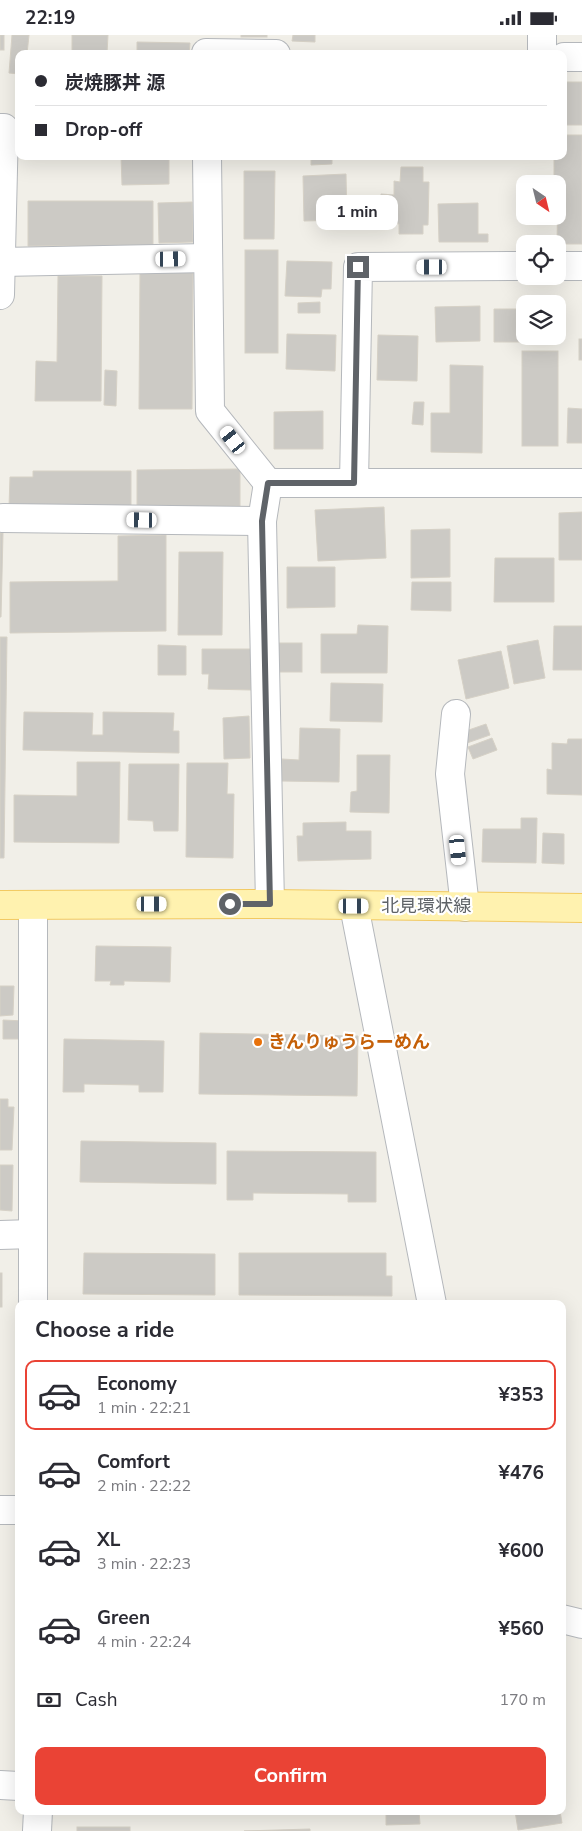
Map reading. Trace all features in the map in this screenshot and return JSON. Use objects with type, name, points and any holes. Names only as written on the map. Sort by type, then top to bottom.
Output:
[{"type":"main road","name":"北見環状線","points":[[0,905],[270,904],[582,908]]},
{"type":"street","points":[[542,35],[542,50]]},
{"type":"street","points":[[206,47],[236,50]]},
{"type":"street","points":[[567,57],[582,57]]},
{"type":"street","points":[[0,128],[4,128],[0,295]]},
{"type":"street","points":[[207,160],[210,411],[268,483],[262,521],[270,904]]},
{"type":"street","points":[[1,262],[208,258]]},
{"type":"street","points":[[354,483],[358,267],[516,266]]},
{"type":"street","points":[[566,266],[582,266]]},
{"type":"street","points":[[268,483],[582,483]]},
{"type":"street","points":[[3,518],[262,521]]},
{"type":"street","points":[[456,714],[450,774],[465,907]]},
{"type":"street","points":[[33,905],[33,1300]]},
{"type":"street","points":[[354,906],[431,1300]]},
{"type":"street","points":[[0,1235],[33,1234]]},
{"type":"street","points":[[0,1511],[15,1511]]},
{"type":"street","points":[[566,1620],[582,1624]]},
{"type":"street","points":[[0,1785],[15,1785]]},
{"type":"street","points":[[38,1815],[38,1831]]},
{"type":"building","points":[[0,35],[4,35],[4,50],[0,50]]},
{"type":"building","points":[[12,35],[29,35],[27,50],[15,50],[15,74],[9,73]]},
{"type":"building","points":[[72,35],[108,35],[107,50],[72,50]]},
{"type":"building","points":[[241,35],[267,35],[267,37],[241,37]]},
{"type":"building","points":[[293,35],[315,35],[315,42],[292,41]]},
{"type":"building","points":[[137,42],[190,43],[189,50],[137,50]]},
{"type":"building","points":[[567,82],[582,82],[582,125],[567,125]]},
{"type":"building","points":[[567,135],[582,135],[582,244],[566,244],[566,235],[557,235],[557,225],[566,225],[566,175],[554,175],[554,160],[567,160]]},
{"type":"building","points":[[121,160],[169,160],[169,184],[122,185]]},
{"type":"building","points":[[311,160],[332,160],[332,164],[311,165]]},
{"type":"building","points":[[401,167],[423,167],[423,182],[429,182],[428,225],[423,225],[423,234],[399,234],[399,224],[395,223],[395,208],[381,208],[381,194],[394,195],[394,181],[400,182]]},
{"type":"building","points":[[244,171],[275,171],[274,239],[244,239]]},
{"type":"building","points":[[346,174],[347,220],[304,221],[303,176]]},
{"type":"building","points":[[28,201],[153,201],[153,245],[28,246]]},
{"type":"building","points":[[192,202],[193,242],[159,243],[158,203]]},
{"type":"building","points":[[478,203],[478,234],[488,234],[488,242],[439,242],[438,204]]},
{"type":"building","points":[[245,250],[278,250],[278,353],[245,353]]},
{"type":"building","points":[[287,261],[332,262],[331,289],[322,289],[321,297],[285,296]]},
{"type":"building","points":[[140,271],[193,271],[192,409],[139,409]]},
{"type":"building","points":[[58,276],[102,276],[101,401],[35,401],[36,361],[57,362]]},
{"type":"building","points":[[320,302],[320,313],[298,313],[298,303]]},
{"type":"building","points":[[480,306],[480,341],[436,342],[435,307]]},
{"type":"building","points":[[494,309],[516,309],[516,342],[494,342]]},
{"type":"building","points":[[287,334],[336,335],[335,371],[286,369]]},
{"type":"building","points":[[378,335],[418,336],[417,381],[377,380]]},
{"type":"building","points":[[579,339],[582,339],[582,360],[579,360]]},
{"type":"building","points":[[522,351],[558,351],[558,446],[522,446]]},
{"type":"building","points":[[450,365],[483,366],[482,453],[431,452],[431,413],[450,413]]},
{"type":"building","points":[[105,370],[117,371],[116,406],[104,405]]},
{"type":"building","points":[[414,402],[424,402],[423,425],[412,424]]},
{"type":"building","points":[[568,408],[582,409],[582,443],[567,443]]},
{"type":"building","points":[[323,411],[323,449],[274,449],[274,412]]},
{"type":"building","points":[[240,469],[240,506],[137,507],[137,470]]},
{"type":"building","points":[[33,471],[131,471],[131,506],[9,507],[10,477],[33,477]]},
{"type":"building","points":[[384,507],[386,558],[318,561],[315,510]]},
{"type":"building","points":[[582,512],[582,560],[559,560],[559,513]]},
{"type":"building","points":[[450,529],[450,577],[411,578],[411,530]]},
{"type":"building","points":[[0,533],[3,533],[1,617],[0,617]]},
{"type":"building","points":[[166,535],[166,631],[10,633],[10,582],[118,581],[118,536]]},
{"type":"building","points":[[179,552],[223,552],[222,635],[178,635]]},
{"type":"building","points":[[495,558],[554,558],[554,602],[494,602]]},
{"type":"building","points":[[287,567],[335,567],[335,607],[287,608]]},
{"type":"building","points":[[412,582],[451,582],[451,611],[411,610]]},
{"type":"building","points":[[358,625],[388,626],[387,673],[321,673],[321,634],[357,634]]},
{"type":"building","points":[[554,626],[582,626],[582,670],[553,670]]},
{"type":"building","points":[[0,637],[7,637],[4,858],[0,858]]},
{"type":"building","points":[[538,640],[545,678],[514,684],[507,646]]},
{"type":"building","points":[[278,643],[302,643],[302,672],[278,672]]},
{"type":"building","points":[[158,645],[186,646],[186,675],[158,675]]},
{"type":"building","points":[[202,649],[251,649],[251,690],[208,689],[209,674],[202,674]]},
{"type":"building","points":[[501,651],[509,688],[466,699],[458,660]]},
{"type":"building","points":[[331,683],[383,684],[382,722],[330,721]]},
{"type":"building","points":[[24,712],[93,713],[92,735],[103,735],[103,712],[174,713],[173,731],[179,731],[179,753],[23,750]]},
{"type":"building","points":[[249,716],[250,758],[224,759],[223,718]]},
{"type":"building","points":[[486,724],[490,735],[467,743],[463,732]]},
{"type":"building","points":[[300,728],[340,729],[339,782],[281,781],[282,759],[299,760]]},
{"type":"building","points":[[492,738],[497,750],[473,759],[468,747]]},
{"type":"building","points":[[568,739],[582,739],[582,795],[547,794],[547,769],[552,770],[552,743],[567,744]]},
{"type":"building","points":[[357,755],[390,755],[389,813],[350,812],[351,792],[357,791]]},
{"type":"building","points":[[77,762],[120,762],[119,843],[14,842],[14,795],[77,796]]},
{"type":"building","points":[[187,763],[228,763],[227,794],[234,794],[233,858],[186,857]]},
{"type":"building","points":[[129,764],[179,764],[178,831],[154,831],[153,821],[128,820]]},
{"type":"building","points":[[521,818],[537,818],[536,863],[482,862],[483,829],[521,829]]},
{"type":"building","points":[[346,822],[346,831],[371,831],[371,859],[298,861],[297,836],[303,836],[303,823]]},
{"type":"building","points":[[543,833],[564,834],[564,864],[542,863]]},
{"type":"building","points":[[96,946],[171,947],[170,982],[124,981],[124,985],[110,985],[111,981],[95,981]]},
{"type":"building","points":[[0,986],[14,986],[13,1015],[0,1016]]},
{"type":"building","points":[[3,1020],[25,1021],[25,1039],[3,1039]]},
{"type":"building","points":[[200,1033],[358,1036],[357,1096],[199,1094]]},
{"type":"building","points":[[64,1039],[164,1041],[163,1092],[139,1092],[139,1085],[84,1084],[84,1092],[63,1092]]},
{"type":"building","points":[[0,1099],[8,1099],[8,1107],[14,1107],[12,1150],[0,1150]]},
{"type":"building","points":[[81,1141],[216,1143],[216,1184],[80,1182]]},
{"type":"building","points":[[227,1151],[376,1152],[376,1202],[348,1202],[348,1194],[253,1193],[253,1200],[227,1200]]},
{"type":"building","points":[[0,1165],[13,1165],[12,1211],[0,1210]]},
{"type":"building","points":[[84,1253],[215,1254],[215,1295],[83,1294]]},
{"type":"building","points":[[239,1253],[386,1253],[386,1276],[392,1276],[392,1296],[239,1295]]},
{"type":"building","points":[[0,1273],[2,1273],[2,1307],[0,1307]]},
{"type":"building","points":[[386,1815],[419,1815],[420,1824],[386,1825]]},
{"type":"building","points":[[516,1815],[561,1815],[562,1823],[518,1830]]},
{"type":"building","points":[[77,1827],[130,1827],[130,1831],[77,1831]]},
{"type":"building","points":[[310,1829],[310,1831],[244,1831]]},
{"type":"place","name":"きんりゅうらーめん","points":[[258,1042]]},
{"type":"route","points":[[230,904],[270,904],[262,521],[268,483],[354,483],[358,267]]}]
